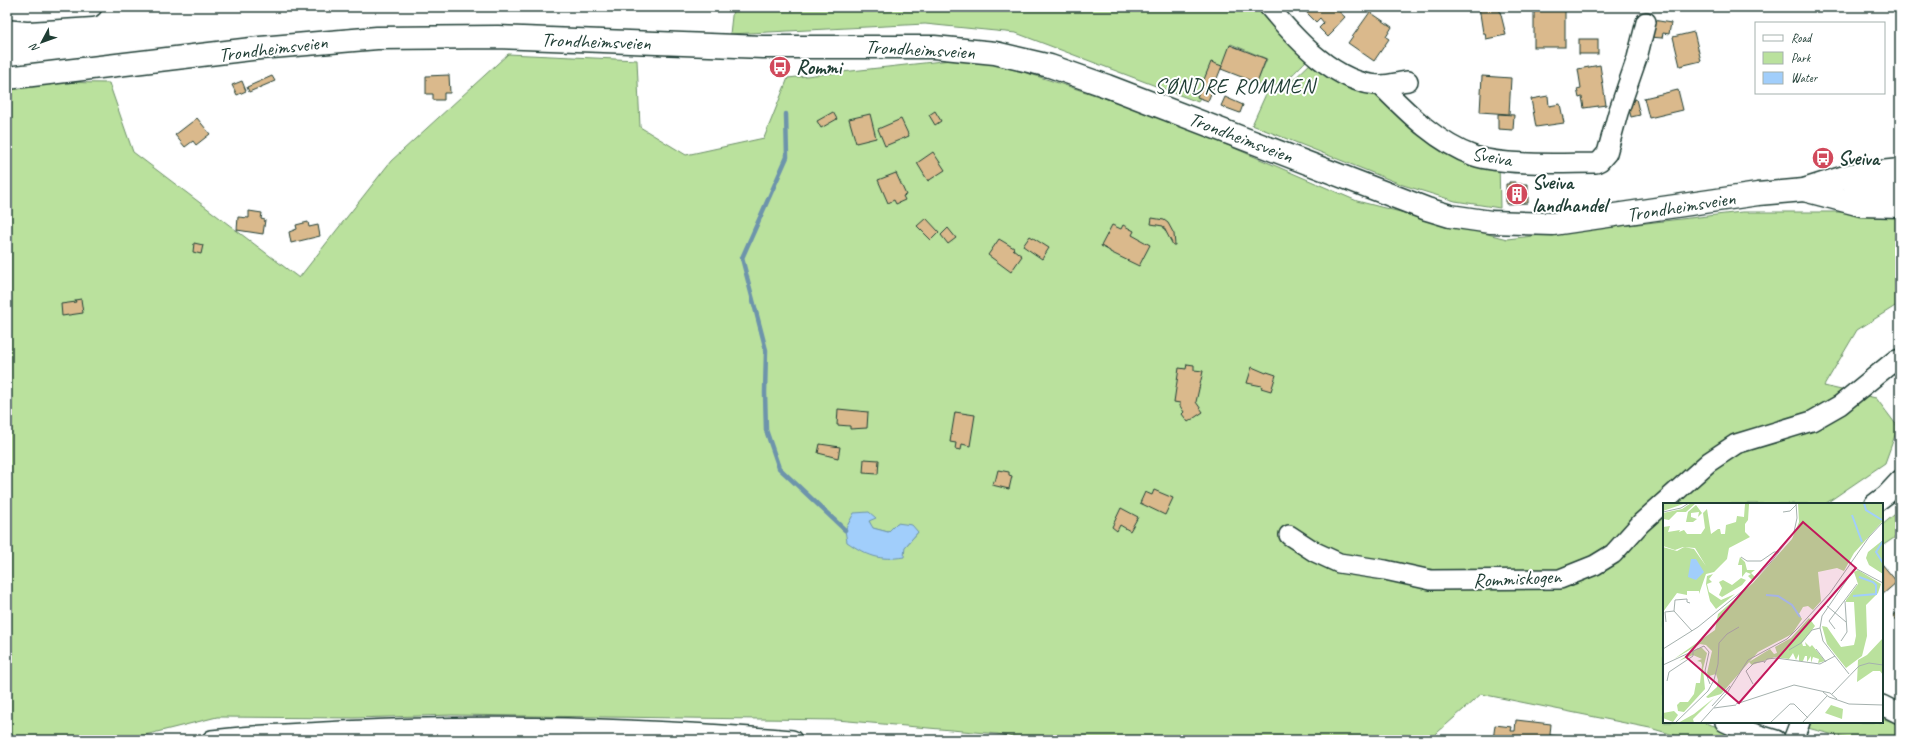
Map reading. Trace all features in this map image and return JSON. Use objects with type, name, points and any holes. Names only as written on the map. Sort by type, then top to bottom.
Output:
[{"type":"highway","name":"Trondheimsveien","points":[[7,78],[260,48],[377,38],[498,37],[763,47],[934,47],[995,53],[1050,66],[1107,86],[1427,209],[1469,220],[1512,224],[1553,224],[1758,194],[1804,190],[1851,175],[1900,170]]},
{"type":"highway","points":[[1804,190],[1900,187]]},
{"type":"highway","name":"Trondheimsveien","points":[[1804,190],[1861,205],[1900,206]]},
{"type":"street","points":[[7,10],[28,11],[92,7]]},
{"type":"street","points":[[1269,7],[1291,32],[1317,57],[1342,74],[1356,81],[1380,85],[1408,81]]},
{"type":"street","name":"Sveiva","points":[[1380,85],[1418,121],[1434,133],[1448,143],[1475,156],[1486,159],[1529,162],[1596,162],[1600,161],[1608,152],[1618,113],[1639,50],[1646,22]]},
{"type":"street","name":"Rommiskogen","points":[[1663,503],[1709,462],[1736,444],[1812,421],[1840,405],[1894,361],[1900,359]]},
{"type":"street","points":[[1875,503],[1886,495],[1900,480]]},
{"type":"street","name":"Rommiskogen","points":[[1289,535],[1315,552],[1339,564],[1385,570],[1431,580],[1560,580],[1595,565],[1613,554],[1641,523],[1663,503]]},
{"type":"street","points":[[1883,706],[1900,714]]},
{"type":"street","points":[[1727,723],[1743,730],[1776,740]]},
{"type":"street","points":[[1793,740],[1800,723]]},
{"type":"street","points":[[212,740],[258,735],[627,731],[792,740]]},
{"type":"green space","points":[[733,7],[1263,7],[1309,58],[1286,80],[1272,86],[1265,86],[1256,84],[1267,59],[1231,44],[1223,67],[1213,63],[1198,102],[1016,33],[925,24],[730,34]]},
{"type":"green space","points":[[508,54],[637,60],[640,127],[686,155],[764,138],[788,78],[978,57],[1160,116],[1357,201],[1507,239],[1742,212],[1900,212],[1900,303],[1857,330],[1824,386],[1876,398],[1898,427],[1885,463],[1826,503],[1663,503],[1663,723],[1705,723],[1759,740],[1691,740],[1650,728],[1481,694],[1429,740],[1031,740],[997,734],[837,720],[452,715],[354,718],[217,717],[125,740],[7,740],[7,90],[34,82],[109,83],[133,152],[299,278],[391,161]],"holes":[[[869,521],[872,528],[888,532],[897,523],[918,532],[905,547],[845,530]]]},
{"type":"green space","points":[[1317,57],[1418,121],[1499,160],[1500,208],[1455,201],[1403,185],[1252,125],[1266,94],[1285,88]]},
{"type":"green space","points":[[1900,510],[1900,534],[1883,545],[1883,524]]},
{"type":"green space","points":[[1883,718],[1900,725],[1900,740],[1853,740],[1789,723],[1883,723]]},
{"type":"water","points":[[869,512],[876,518],[869,521],[873,528],[888,532],[897,523],[912,525],[918,532],[905,547],[904,557],[881,558],[861,551],[847,542],[845,530],[854,513]]},
{"type":"building","points":[[1301,7],[1334,7],[1345,17],[1328,37],[1319,28],[1324,23],[1320,18],[1316,22]]},
{"type":"building","points":[[1479,7],[1499,7],[1506,35],[1486,39],[1485,33],[1483,33]]},
{"type":"building","points":[[1534,7],[1565,7],[1565,47],[1534,47]]},
{"type":"building","points":[[1656,7],[1667,7],[1666,11],[1656,9]]},
{"type":"building","points":[[1370,12],[1392,27],[1386,37],[1389,39],[1374,61],[1348,43]]},
{"type":"building","points":[[1653,20],[1671,23],[1669,34],[1663,33],[1662,38],[1650,37]]},
{"type":"building","points":[[1694,32],[1701,61],[1680,66],[1673,37]]},
{"type":"building","points":[[1579,39],[1598,39],[1598,54],[1579,54]]},
{"type":"building","points":[[1230,45],[1266,59],[1257,83],[1221,69]]},
{"type":"building","points":[[1211,62],[1222,66],[1208,101],[1197,97]]},
{"type":"building","points":[[1600,65],[1606,105],[1584,108],[1582,97],[1579,98],[1577,89],[1581,88],[1578,69]]},
{"type":"building","points":[[449,75],[450,93],[444,93],[444,100],[433,100],[433,94],[426,94],[426,76]]},
{"type":"building","points":[[272,76],[275,81],[249,92],[247,87]]},
{"type":"building","points":[[1482,76],[1511,78],[1509,114],[1480,112]]},
{"type":"building","points":[[242,81],[246,91],[237,95],[232,85]]},
{"type":"building","points":[[1678,90],[1683,110],[1649,118],[1644,98]]},
{"type":"building","points":[[1548,96],[1549,106],[1560,104],[1564,123],[1536,127],[1531,99]]},
{"type":"building","points":[[1225,97],[1243,105],[1240,113],[1221,106]]},
{"type":"building","points":[[1636,99],[1640,115],[1631,117],[1627,101]]},
{"type":"building","points":[[935,111],[941,121],[935,125],[929,115]]},
{"type":"building","points":[[833,112],[837,119],[821,128],[817,121]]},
{"type":"building","points":[[870,114],[876,138],[856,143],[849,119]]},
{"type":"building","points":[[1498,114],[1514,115],[1513,130],[1498,129]]},
{"type":"building","points":[[197,118],[210,134],[196,145],[193,141],[185,147],[175,135]]},
{"type":"building","points":[[901,119],[909,136],[885,146],[878,129]]},
{"type":"building","points":[[933,152],[945,170],[928,181],[917,163]]},
{"type":"building","points":[[896,173],[906,195],[903,196],[905,200],[896,204],[894,200],[888,203],[878,180]]},
{"type":"building","name":"Sveiva landhandel","points":[[1509,182],[1515,182],[1515,184],[1528,184],[1528,203],[1506,204],[1506,184],[1509,184]]},
{"type":"building","points":[[249,211],[262,213],[261,219],[265,220],[263,234],[237,230],[238,217],[249,218]]},
{"type":"building","points":[[926,218],[939,232],[931,240],[917,226]]},
{"type":"building","points":[[1152,218],[1164,220],[1168,223],[1174,234],[1175,245],[1173,245],[1163,226],[1151,224]]},
{"type":"building","points":[[308,222],[309,227],[318,225],[320,236],[291,243],[289,232],[297,229],[296,225]]},
{"type":"building","points":[[1112,225],[1121,229],[1123,225],[1134,231],[1132,235],[1150,245],[1139,266],[1101,246]]},
{"type":"building","points":[[948,228],[956,238],[948,244],[941,235]]},
{"type":"building","points":[[1030,236],[1049,248],[1042,259],[1023,246]]},
{"type":"building","points":[[999,239],[1014,248],[1013,249],[1022,256],[1011,272],[988,255]]},
{"type":"building","points":[[194,243],[203,245],[201,254],[193,252]]},
{"type":"building","points":[[81,299],[83,313],[62,316],[61,304],[76,302],[75,300]]},
{"type":"building","points":[[1187,364],[1194,365],[1194,370],[1203,371],[1196,402],[1203,412],[1188,422],[1182,414],[1184,412],[1180,406],[1180,403],[1174,402],[1179,368],[1186,369]]},
{"type":"building","points":[[1252,367],[1266,373],[1276,375],[1271,391],[1261,388],[1262,386],[1247,383]]},
{"type":"building","points":[[838,409],[868,412],[867,428],[850,429],[850,426],[837,425]]},
{"type":"building","points":[[955,412],[975,415],[970,446],[962,444],[961,450],[955,449],[956,443],[950,442]]},
{"type":"building","points":[[820,444],[840,447],[838,458],[818,453]]},
{"type":"building","points":[[864,459],[879,460],[878,474],[863,473]]},
{"type":"building","points":[[998,470],[1009,472],[1009,475],[1012,476],[1009,489],[992,485],[993,481],[995,482]]},
{"type":"building","points":[[1154,490],[1173,498],[1165,515],[1140,503],[1145,492],[1152,495]]},
{"type":"building","points":[[1121,508],[1138,517],[1130,531],[1120,525],[1117,531],[1112,527]]},
{"type":"building","points":[[1883,565],[1897,582],[1883,594]]},
{"type":"building","points":[[1900,610],[1900,624],[1893,616]]},
{"type":"building","points":[[1516,720],[1551,724],[1550,735],[1561,737],[1560,740],[1493,740],[1495,725],[1512,727],[1511,731],[1515,731]]},
{"type":"waterway","points":[[786,114],[787,157],[742,258],[766,350],[766,430],[779,468],[845,530]]},
{"type":"place","name":"Rommi","points":[[780,67]]},
{"type":"place","name":"Sveiva","points":[[1823,158]]},
{"type":"place","name":"Sveiva landhandel","points":[[1517,194]]},
{"type":"district","name":"SØNDRE ROMMEN","points":[[1235,86]]}]
